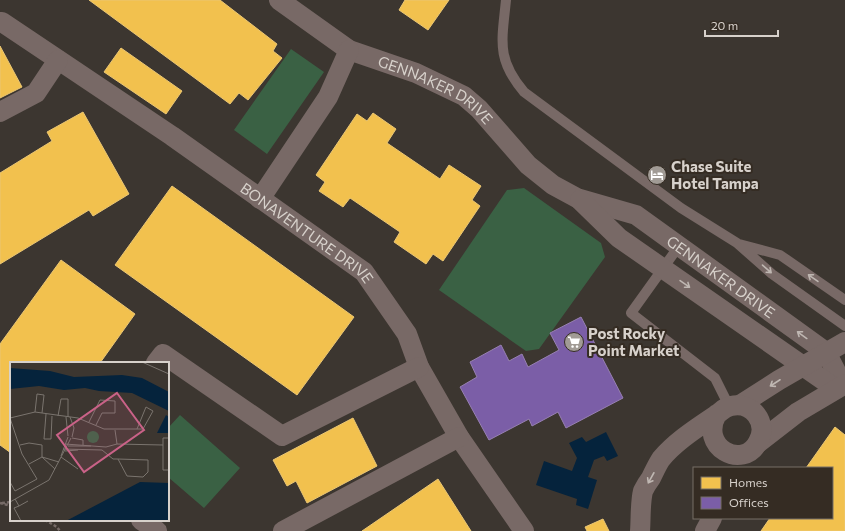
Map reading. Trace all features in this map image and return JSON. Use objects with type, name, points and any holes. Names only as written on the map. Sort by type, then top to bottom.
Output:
[{"type":"street","name":"GENNAKER DRIVE","points":[[279,0],[349,50],[416,73],[464,96],[479,109],[528,165],[552,185],[577,198],[636,215],[826,352],[841,386]]},
{"type":"street","name":"BONAVENTURE DRIVE","points":[[0,22],[172,136],[364,272],[407,334],[419,367],[459,437],[524,531]]},
{"type":"street","points":[[260,199],[328,97],[349,50]]},
{"type":"street","points":[[0,112],[36,93],[58,60]]},
{"type":"street","name":"GENNAKER DRIVE","points":[[577,198],[619,238],[803,366],[841,386]]},
{"type":"street","points":[[640,531],[643,491],[661,460],[694,429],[845,342]]},
{"type":"street","points":[[157,362],[163,354],[282,436],[419,367]]},
{"type":"street","points":[[742,467],[754,447],[762,426],[759,418],[754,411],[729,409],[713,422],[712,430],[718,447],[725,452],[734,455],[742,454],[754,447],[798,412],[841,386]]},
{"type":"street","points":[[283,531],[459,437]]},
{"type":"street","points":[[705,531],[711,519]]},
{"type":"street","points":[[142,521],[157,531]]},
{"type":"lane","points":[[506,0],[502,49],[510,76],[524,92],[682,208],[737,243],[772,274],[845,326]]},
{"type":"lane","points":[[737,243],[780,255],[845,300]]},
{"type":"lane","points":[[678,246],[631,313],[716,378],[729,409]]},
{"type":"path","points":[[0,503],[10,502]]},
{"type":"path","points":[[0,503],[10,506]]},
{"type":"path","points":[[47,521],[57,527],[60,531]]},
{"type":"green space","points":[[291,49],[324,72],[267,154],[234,130]]},
{"type":"green space","points":[[524,188],[601,243],[605,257],[539,349],[526,351],[439,290],[507,190]]},
{"type":"green space","points":[[180,415],[240,468],[204,508],[169,478],[169,427]]},
{"type":"water","points":[[606,432],[618,456],[607,461],[604,456],[594,460],[588,477],[597,480],[588,509],[576,505],[577,499],[536,485],[544,461],[572,471],[577,458],[569,443],[582,437],[586,442]]},
{"type":"building: Homes","points":[[89,0],[220,0],[277,44],[273,51],[282,58],[248,100],[239,93],[230,104]]},
{"type":"building: Homes","points":[[405,0],[449,0],[428,30],[399,10]]},
{"type":"building: Homes","points":[[0,46],[22,87],[0,98]]},
{"type":"building: Homes","points":[[121,48],[182,91],[166,114],[104,72]]},
{"type":"building: Homes","points":[[83,112],[129,194],[93,216],[89,210],[0,264],[0,173],[52,141],[47,132]]},
{"type":"building: Homes","points":[[373,113],[396,129],[387,143],[440,179],[449,165],[481,186],[472,200],[480,206],[443,261],[433,254],[426,264],[394,242],[400,232],[350,198],[343,207],[319,191],[325,182],[316,175],[357,114],[367,121]]},
{"type":"building: Homes","points":[[172,186],[354,317],[297,395],[115,265]]},
{"type":"building: Homes","points":[[61,260],[135,314],[101,362],[10,362],[10,452],[0,445],[0,344]]},
{"type":"building: Homes","points":[[353,418],[377,466],[307,503],[296,481],[287,486],[273,460]]},
{"type":"building: Homes","points":[[835,427],[845,435],[845,531],[761,531],[769,519],[833,519],[833,467],[807,467]]},
{"type":"building: Homes","points":[[438,479],[471,531],[362,531]]},
{"type":"building: Homes","points":[[603,519],[609,531],[587,531],[585,527]]},
{"type":"building: Offices","points":[[581,317],[623,398],[566,428],[558,412],[532,426],[529,419],[489,440],[460,387],[477,377],[470,362],[501,345],[509,361],[522,354],[528,367],[559,350],[550,333]]},
{"type":"place","name":"Chase Suite Hotel Tampa","points":[[657,175]]},
{"type":"place","name":"Post Rocky Point Market","points":[[574,342]]}]
